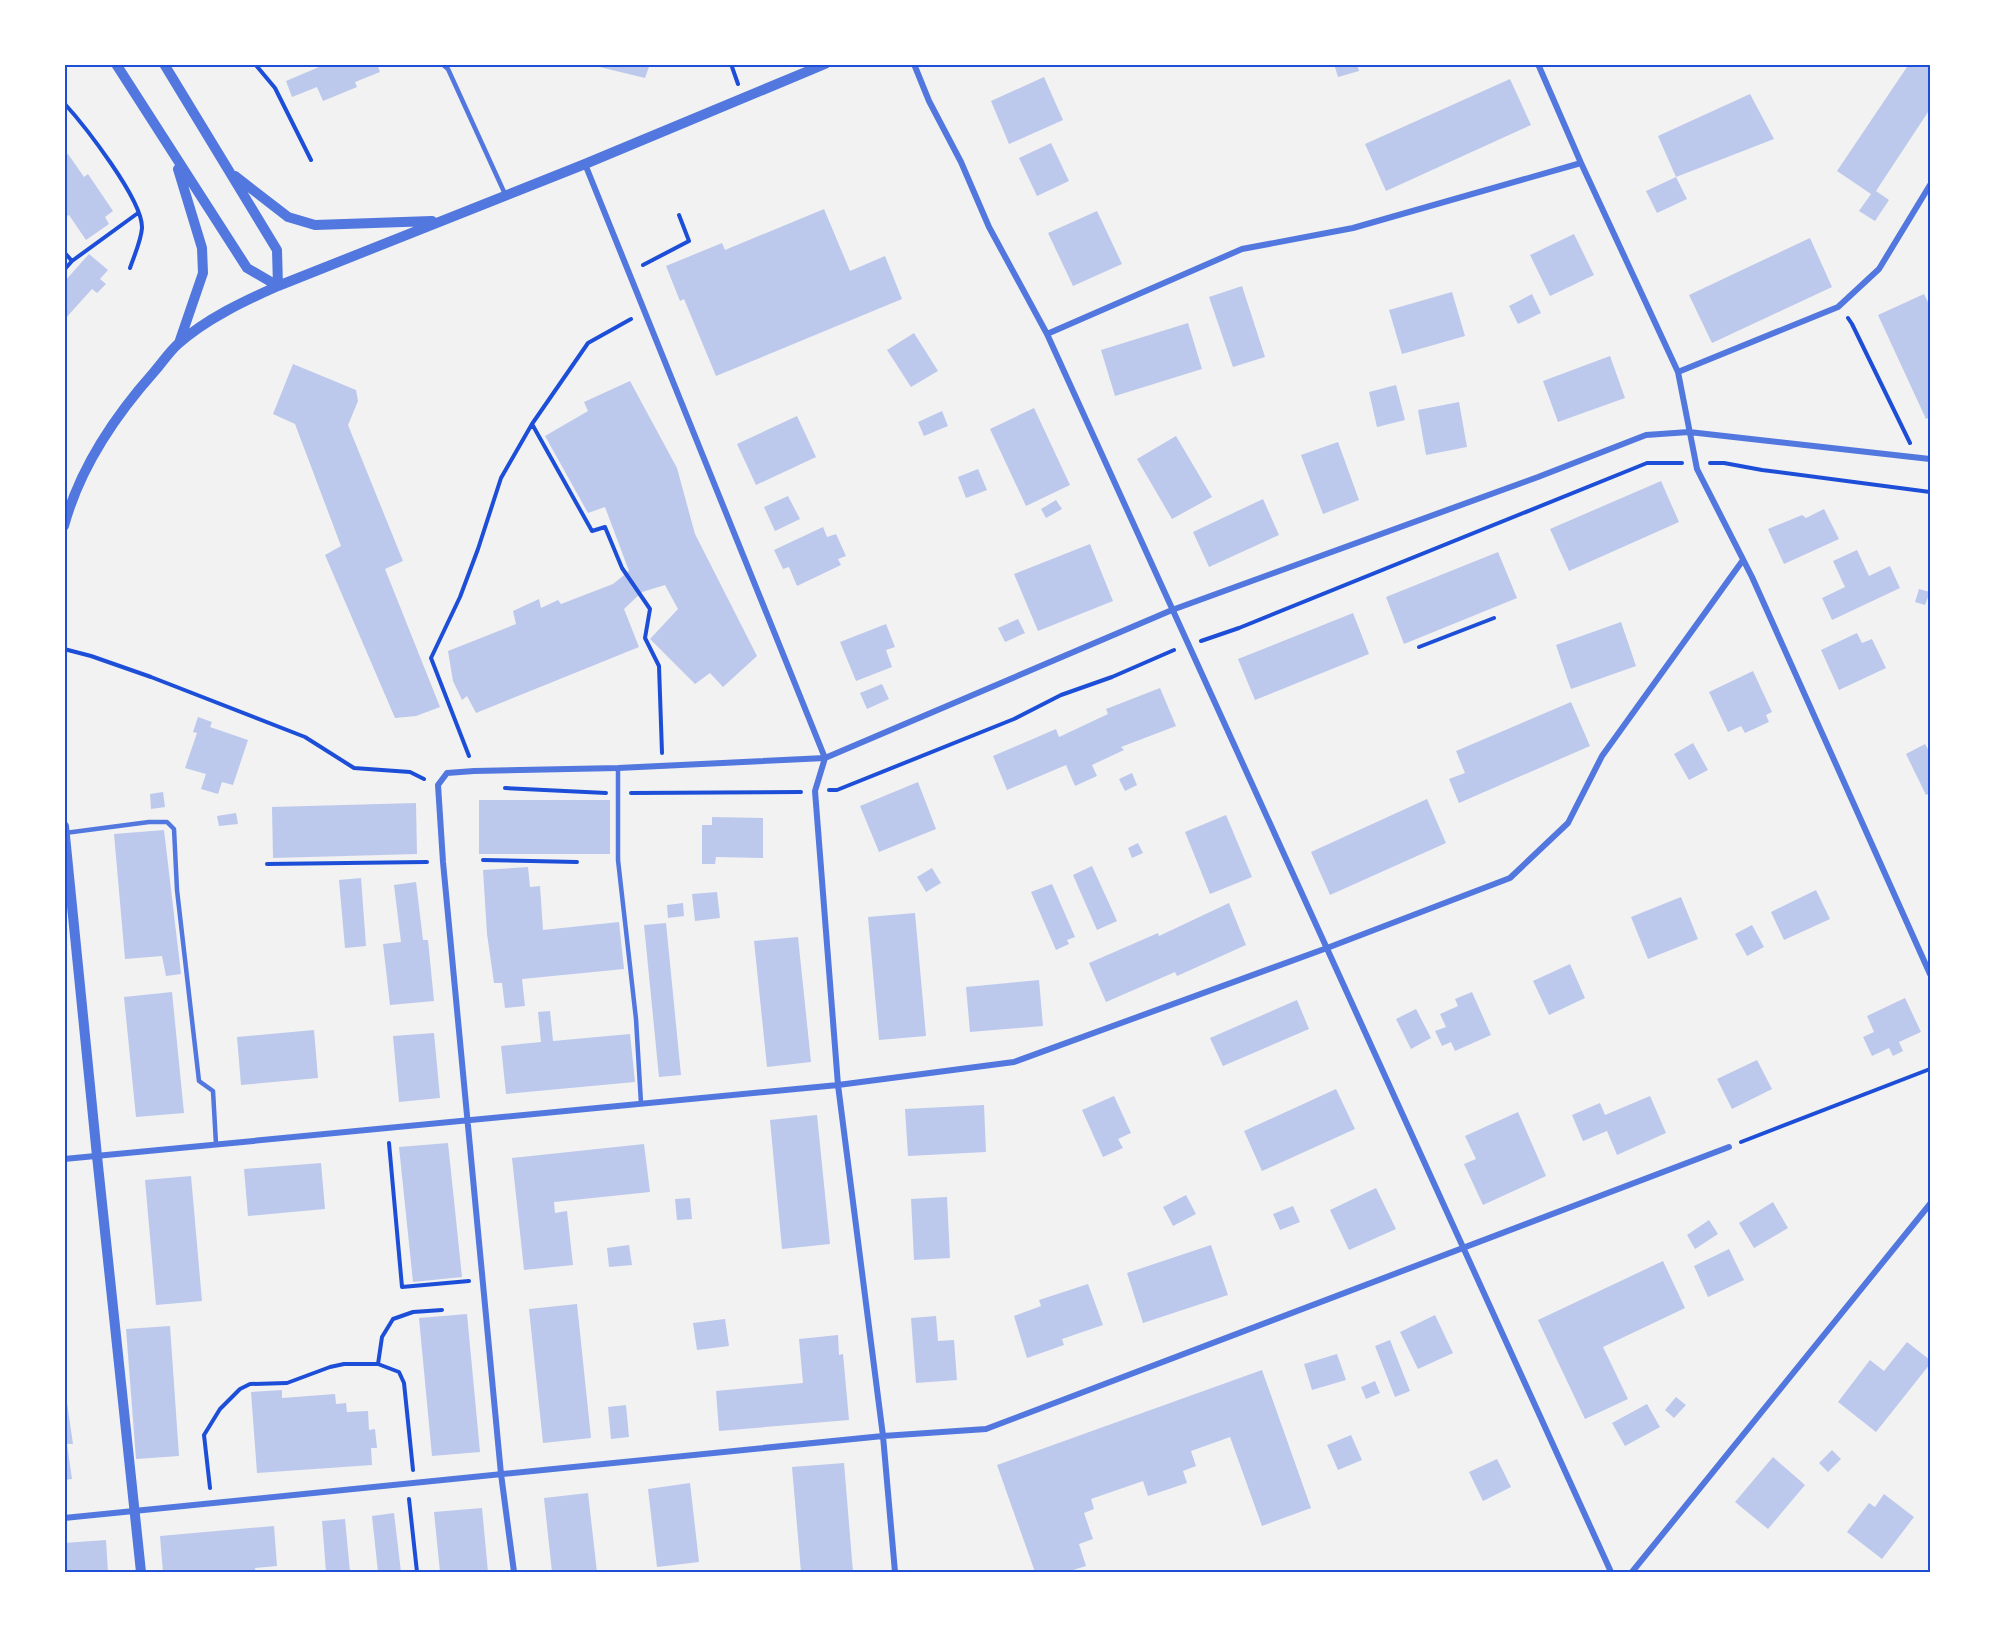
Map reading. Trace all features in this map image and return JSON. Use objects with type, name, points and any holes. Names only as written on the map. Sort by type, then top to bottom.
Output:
[{"type":"street","points":[[116,64],[247,268],[278,286]]},
{"type":"street","points":[[164,64],[277,250],[278,286]]},
{"type":"street","points":[[64,526],[86,468],[109,427],[178,344],[232,307],[278,286],[585,164],[825,64]]},
{"type":"street","points":[[914,64],[929,102],[961,162],[989,227],[1047,334],[1611,1572]]},
{"type":"street","points":[[1538,64],[1581,163],[1678,372],[1696,463],[1743,560],[1930,974]]},
{"type":"street","points":[[173,154],[202,248],[203,273],[178,344]]},
{"type":"street","points":[[1047,334],[1242,249],[1353,228],[1581,163]]},
{"type":"street","points":[[585,164],[825,758],[815,791],[838,1085],[883,1436],[895,1572]]},
{"type":"street","points":[[229,171],[288,217],[315,225],[441,221]]},
{"type":"street","points":[[1678,372],[1838,307],[1879,269],[1930,185]]},
{"type":"street","points":[[514,1572],[501,1474],[443,862],[438,785],[447,773],[825,758],[1172,610],[1538,477],[1646,435],[1689,432],[1930,459]]},
{"type":"street","points":[[64,1159],[838,1085],[1014,1062],[1510,878],[1568,824],[1602,756],[1743,560]]},
{"type":"street","points":[[64,826],[96,1156],[141,1572]]},
{"type":"street","points":[[64,1518],[883,1436],[986,1429],[1729,1147]]},
{"type":"street","points":[[1632,1572],[1930,1204]]},
{"type":"lane","points":[[442,64],[448,69],[506,195]]},
{"type":"lane","points":[[618,768],[618,860],[636,1019],[641,1103]]},
{"type":"lane","points":[[65,833],[149,822],[166,822],[174,829],[177,890],[199,1081],[213,1091],[216,1144]]},
{"type":"path","points":[[255,64],[275,88],[311,160]]},
{"type":"path","points":[[64,103],[80,120],[132,195],[142,227],[130,268]]},
{"type":"path","points":[[64,270],[72,261],[138,213]]},
{"type":"path","points":[[629,272],[689,241],[679,215]]},
{"type":"path","points":[[64,252],[72,261]]},
{"type":"path","points":[[1838,307],[1852,324],[1909,438],[1913,457]]},
{"type":"path","points":[[474,771],[431,658],[464,587],[501,478],[532,424],[588,343],[645,312]]},
{"type":"path","points":[[532,424],[592,531],[605,527],[622,568],[650,609],[645,638],[658,666],[663,766]]},
{"type":"path","points":[[497,788],[618,793],[837,790],[1014,719],[1062,695],[1112,677],[1188,644],[1239,628],[1647,463],[1724,463],[1773,472],[1930,492]]},
{"type":"path","points":[[1419,647],[1494,618]]},
{"type":"path","points":[[64,649],[151,677],[305,738],[354,768],[410,772],[438,785]]},
{"type":"path","points":[[483,860],[577,862]]},
{"type":"path","points":[[267,864],[443,862]]},
{"type":"path","points":[[1729,1147],[1930,1069]]},
{"type":"path","points":[[387,1128],[402,1287],[457,1282]]},
{"type":"path","points":[[378,1364],[382,1337],[393,1319],[413,1312],[442,1310]]},
{"type":"path","points":[[212,1502],[204,1435],[220,1409],[240,1389],[250,1384],[287,1383],[337,1366],[378,1364],[399,1372],[404,1383],[415,1482]]},
{"type":"path","points":[[407,1483],[417,1572]]},
{"type":"building","points":[[318,64],[377,64],[380,72],[355,82],[357,87],[323,101],[317,87],[292,97],[286,81],[319,67]]},
{"type":"building","points":[[587,64],[650,64],[645,78]]},
{"type":"building","points":[[1334,64],[1357,64],[1359,71],[1338,77]]},
{"type":"building","points":[[1909,64],[1930,64],[1930,109],[1876,191],[1889,200],[1875,221],[1859,211],[1871,194],[1837,171]]},
{"type":"building","points":[[1044,77],[1063,120],[1009,144],[991,101]]},
{"type":"building","points":[[1510,79],[1531,125],[1386,191],[1365,144]]},
{"type":"building","points":[[1750,94],[1774,139],[1676,177],[1658,136]]},
{"type":"building","points":[[1051,143],[1069,181],[1037,196],[1019,158]]},
{"type":"building","points":[[68,154],[84,177],[88,174],[113,211],[105,217],[109,224],[86,240],[69,215],[64,217],[64,156]]},
{"type":"building","points":[[1676,177],[1687,199],[1657,213],[1646,191]]},
{"type":"building","points":[[824,209],[850,271],[885,256],[902,299],[716,376],[684,299],[680,301],[666,266],[722,243],[725,250]]},
{"type":"building","points":[[1097,211],[1122,264],[1073,286],[1048,233]]},
{"type":"building","points":[[1574,234],[1594,275],[1550,296],[1530,255]]},
{"type":"building","points":[[1810,238],[1832,287],[1712,343],[1689,295]]},
{"type":"building","points":[[89,254],[108,270],[100,279],[106,284],[97,293],[92,289],[64,320],[64,282]]},
{"type":"building","points":[[1242,286],[1265,357],[1233,367],[1209,297]]},
{"type":"building","points":[[1452,292],[1465,336],[1402,354],[1389,310]]},
{"type":"building","points":[[1532,294],[1541,313],[1518,324],[1509,306]]},
{"type":"building","points":[[1924,294],[1930,306],[1930,417],[1926,419],[1878,315]]},
{"type":"building","points":[[1188,323],[1202,369],[1115,396],[1101,350]]},
{"type":"building","points":[[914,333],[938,371],[911,387],[887,350]]},
{"type":"building","points":[[1610,356],[1625,398],[1558,422],[1543,381]]},
{"type":"building","points":[[293,364],[356,390],[358,401],[348,425],[403,561],[385,569],[440,707],[416,716],[395,718],[325,555],[341,546],[295,424],[273,414]]},
{"type":"building","points":[[630,381],[677,468],[695,534],[757,656],[723,687],[710,673],[695,684],[650,639],[678,609],[665,585],[642,592],[624,609],[639,647],[476,713],[467,696],[462,700],[453,681],[448,651],[516,624],[513,611],[539,599],[541,608],[558,600],[561,604],[613,584],[629,571],[605,507],[588,513],[545,436],[588,411],[584,402]]},
{"type":"building","points":[[1396,385],[1405,420],[1377,427],[1369,392]]},
{"type":"building","points":[[1459,402],[1467,447],[1426,455],[1418,410]]},
{"type":"building","points":[[1034,408],[1070,485],[1026,506],[990,429]]},
{"type":"building","points":[[942,411],[948,426],[924,436],[918,422]]},
{"type":"building","points":[[797,416],[816,457],[756,485],[737,444]]},
{"type":"building","points":[[1176,436],[1212,497],[1172,519],[1137,459]]},
{"type":"building","points":[[1338,442],[1359,500],[1323,514],[1301,455]]},
{"type":"building","points":[[978,469],[987,490],[966,498],[958,477]]},
{"type":"building","points":[[1661,481],[1679,522],[1569,571],[1550,529]]},
{"type":"building","points":[[788,496],[800,519],[775,531],[764,507]]},
{"type":"building","points":[[1263,499],[1279,535],[1209,567],[1193,532]]},
{"type":"building","points":[[1056,500],[1062,509],[1046,518],[1041,509]]},
{"type":"building","points":[[1824,509],[1839,539],[1784,564],[1768,529],[1802,515],[1806,518]]},
{"type":"building","points":[[823,527],[827,537],[836,534],[846,556],[838,559],[841,565],[797,586],[789,567],[783,569],[774,550]]},
{"type":"building","points":[[1090,544],[1113,601],[1038,631],[1014,574]]},
{"type":"building","points":[[1857,550],[1869,576],[1890,566],[1900,588],[1832,620],[1822,598],[1845,587],[1833,561]]},
{"type":"building","points":[[1498,552],[1517,598],[1404,644],[1386,597]]},
{"type":"building","points":[[1919,589],[1930,592],[1925,605],[1915,602]]},
{"type":"building","points":[[1353,613],[1369,654],[1255,700],[1238,659]]},
{"type":"building","points":[[1018,619],[1025,633],[1005,642],[998,628]]},
{"type":"building","points":[[1621,622],[1636,666],[1571,689],[1556,645]]},
{"type":"building","points":[[886,624],[895,647],[886,650],[892,667],[856,681],[840,642]]},
{"type":"building","points":[[1857,633],[1862,643],[1872,639],[1886,668],[1839,690],[1821,650]]},
{"type":"building","points":[[1753,671],[1772,712],[1766,715],[1769,722],[1745,733],[1741,726],[1728,732],[1709,692]]},
{"type":"building","points":[[882,684],[889,699],[867,709],[860,693]]},
{"type":"building","points":[[1160,688],[1176,726],[1121,747],[1124,750],[1092,765],[1097,776],[1075,786],[1066,765],[1007,790],[993,756],[1056,729],[1059,737],[1108,714],[1106,709]]},
{"type":"building","points":[[1571,702],[1590,746],[1459,803],[1449,779],[1465,773],[1456,751]]},
{"type":"building","points":[[198,717],[212,722],[210,727],[248,740],[233,785],[222,782],[218,794],[201,789],[206,774],[185,768],[197,733],[193,732]]},
{"type":"building","points":[[1693,743],[1708,770],[1689,780],[1674,754]]},
{"type":"building","points":[[1925,744],[1930,750],[1930,793],[1926,795],[1906,754]]},
{"type":"building","points":[[1132,773],[1137,785],[1125,791],[1119,779]]},
{"type":"building","points":[[918,782],[936,829],[879,852],[860,806]]},
{"type":"building","points":[[163,792],[165,807],[151,809],[150,794]]},
{"type":"building","points":[[1427,799],[1446,843],[1330,895],[1311,852]]},
{"type":"building","points":[[479,800],[610,800],[610,854],[479,854]]},
{"type":"building","points":[[416,803],[417,854],[273,858],[272,807]]},
{"type":"building","points":[[236,813],[238,824],[219,826],[217,816]]},
{"type":"building","points":[[1226,815],[1252,877],[1210,894],[1185,832]]},
{"type":"building","points":[[712,817],[763,818],[763,858],[716,857],[715,864],[702,864],[702,825],[712,825]]},
{"type":"building","points":[[164,830],[181,974],[166,976],[162,956],[125,959],[114,834]]},
{"type":"building","points":[[1138,843],[1143,853],[1132,858],[1128,848]]},
{"type":"building","points":[[1092,866],[1117,921],[1097,930],[1073,875]]},
{"type":"building","points":[[528,867],[530,887],[540,886],[543,930],[619,922],[624,969],[522,979],[525,1006],[505,1008],[502,983],[494,983],[487,934],[483,870]]},
{"type":"building","points":[[932,868],[941,883],[926,892],[917,877]]},
{"type":"building","points":[[361,878],[366,946],[345,948],[339,880]]},
{"type":"building","points":[[416,882],[423,940],[428,940],[434,1001],[390,1005],[383,944],[401,942],[394,885]]},
{"type":"building","points":[[1052,884],[1075,937],[1067,940],[1069,944],[1056,950],[1031,892]]},
{"type":"building","points":[[1816,890],[1830,919],[1784,940],[1771,912]]},
{"type":"building","points":[[717,892],[720,918],[695,921],[692,894]]},
{"type":"building","points":[[1681,897],[1698,939],[1648,959],[1631,917]]},
{"type":"building","points":[[683,903],[684,916],[668,918],[667,905]]},
{"type":"building","points":[[1229,903],[1246,945],[1177,976],[1175,972],[1106,1002],[1089,963],[1158,933],[1159,936]]},
{"type":"building","points":[[915,913],[926,1036],[879,1040],[868,917]]},
{"type":"building","points":[[666,923],[681,1075],[659,1077],[644,925]]},
{"type":"building","points":[[1752,925],[1764,947],[1747,956],[1735,934]]},
{"type":"building","points":[[798,937],[811,1062],[767,1067],[754,941]]},
{"type":"building","points":[[1570,964],[1585,998],[1549,1015],[1533,981]]},
{"type":"building","points":[[1039,980],[1043,1026],[970,1032],[966,987]]},
{"type":"building","points":[[172,992],[184,1113],[136,1117],[124,997]]},
{"type":"building","points":[[1472,992],[1491,1035],[1455,1051],[1451,1042],[1442,1046],[1435,1031],[1446,1027],[1440,1014],[1458,1006],[1455,999]]},
{"type":"building","points":[[1905,998],[1921,1032],[1899,1042],[1903,1051],[1893,1056],[1889,1048],[1872,1056],[1863,1037],[1874,1032],[1867,1016]]},
{"type":"building","points":[[1297,1000],[1309,1029],[1223,1066],[1210,1038]]},
{"type":"building","points":[[1416,1009],[1431,1038],[1411,1049],[1396,1019]]},
{"type":"building","points":[[550,1011],[553,1041],[630,1034],[635,1082],[506,1094],[501,1046],[541,1042],[538,1012]]},
{"type":"building","points":[[314,1030],[318,1078],[241,1085],[237,1037]]},
{"type":"building","points":[[434,1033],[440,1098],[399,1102],[393,1036]]},
{"type":"building","points":[[1757,1060],[1772,1089],[1732,1109],[1717,1079]]},
{"type":"building","points":[[1336,1089],[1355,1129],[1262,1171],[1244,1131]]},
{"type":"building","points":[[1114,1096],[1131,1133],[1118,1139],[1123,1148],[1103,1157],[1082,1110]]},
{"type":"building","points":[[1650,1096],[1666,1133],[1617,1155],[1607,1131],[1583,1141],[1572,1115],[1600,1103],[1605,1115]]},
{"type":"building","points":[[984,1105],[986,1152],[908,1156],[905,1109]]},
{"type":"building","points":[[1518,1112],[1546,1176],[1483,1205],[1464,1164],[1476,1159],[1465,1136]]},
{"type":"building","points":[[817,1115],[830,1244],[782,1249],[770,1120]]},
{"type":"building","points":[[448,1143],[462,1277],[413,1282],[399,1147]]},
{"type":"building","points":[[644,1144],[650,1192],[554,1202],[555,1213],[567,1211],[573,1265],[524,1270],[512,1158]]},
{"type":"building","points":[[321,1163],[325,1209],[248,1216],[244,1169]]},
{"type":"building","points":[[191,1176],[202,1301],[156,1305],[145,1180]]},
{"type":"building","points":[[1376,1188],[1396,1229],[1349,1250],[1330,1210]]},
{"type":"building","points":[[1186,1195],[1196,1214],[1173,1226],[1163,1207]]},
{"type":"building","points":[[947,1197],[950,1258],[914,1260],[911,1199]]},
{"type":"building","points":[[690,1198],[692,1219],[677,1220],[675,1199]]},
{"type":"building","points":[[1773,1202],[1788,1228],[1754,1248],[1739,1223]]},
{"type":"building","points":[[1293,1206],[1300,1222],[1280,1230],[1273,1214]]},
{"type":"building","points":[[1709,1220],[1718,1234],[1695,1249],[1687,1235]]},
{"type":"building","points":[[629,1245],[632,1265],[609,1267],[607,1248]]},
{"type":"building","points":[[1211,1245],[1228,1295],[1143,1323],[1127,1273]]},
{"type":"building","points":[[1729,1249],[1744,1280],[1708,1297],[1694,1266]]},
{"type":"building","points":[[1663,1261],[1685,1308],[1603,1347],[1628,1399],[1585,1419],[1538,1320]]},
{"type":"building","points":[[1088,1284],[1103,1325],[1062,1339],[1064,1345],[1027,1358],[1014,1316],[1041,1306],[1039,1300]]},
{"type":"building","points":[[577,1304],[591,1438],[543,1443],[529,1309]]},
{"type":"building","points":[[467,1314],[480,1452],[432,1456],[419,1318]]},
{"type":"building","points":[[1435,1315],[1453,1353],[1418,1369],[1400,1332]]},
{"type":"building","points":[[936,1316],[938,1341],[954,1340],[957,1380],[916,1383],[911,1318]]},
{"type":"building","points":[[725,1319],[729,1346],[697,1350],[693,1323]]},
{"type":"building","points":[[170,1326],[179,1456],[136,1459],[126,1329]]},
{"type":"building","points":[[838,1335],[839,1355],[843,1354],[849,1420],[719,1431],[716,1391],[803,1383],[799,1339]]},
{"type":"building","points":[[1390,1340],[1410,1391],[1395,1397],[1375,1346]]},
{"type":"building","points":[[1907,1342],[1930,1360],[1930,1364],[1876,1432],[1838,1402],[1870,1360],[1884,1371]]},
{"type":"building","points":[[1337,1354],[1346,1380],[1312,1390],[1304,1364]]},
{"type":"building","points":[[1262,1370],[1311,1508],[1262,1526],[1230,1437],[1191,1451],[1196,1466],[1183,1471],[1187,1483],[1148,1496],[1143,1481],[1091,1499],[1094,1509],[1084,1513],[1093,1539],[1079,1544],[1086,1566],[1067,1572],[1035,1572],[997,1465]]},
{"type":"building","points":[[1375,1381],[1380,1393],[1366,1399],[1361,1387]]},
{"type":"building","points":[[64,1382],[73,1444],[67,1444],[72,1479],[64,1480]]},
{"type":"building","points":[[282,1390],[282,1398],[335,1394],[336,1404],[346,1403],[347,1412],[368,1411],[369,1430],[375,1429],[377,1448],[371,1448],[372,1465],[257,1473],[251,1392]]},
{"type":"building","points":[[1676,1397],[1686,1405],[1674,1418],[1665,1410]]},
{"type":"building","points":[[1647,1404],[1660,1427],[1625,1446],[1612,1423]]},
{"type":"building","points":[[626,1405],[629,1437],[611,1439],[608,1407]]},
{"type":"building","points":[[1351,1435],[1362,1460],[1338,1470],[1327,1445]]},
{"type":"building","points":[[1832,1450],[1841,1459],[1828,1472],[1819,1463]]},
{"type":"building","points":[[1773,1457],[1805,1485],[1768,1529],[1735,1502]]},
{"type":"building","points":[[1497,1459],[1511,1487],[1483,1501],[1469,1472]]},
{"type":"building","points":[[844,1463],[853,1572],[801,1572],[792,1467]]},
{"type":"building","points":[[690,1483],[699,1562],[657,1567],[648,1489]]},
{"type":"building","points":[[588,1493],[597,1572],[552,1572],[544,1498]]},
{"type":"building","points":[[1884,1494],[1914,1517],[1882,1559],[1847,1532],[1869,1503],[1875,1507]]},
{"type":"building","points":[[482,1508],[488,1572],[440,1572],[434,1512]]},
{"type":"building","points":[[394,1513],[401,1572],[378,1572],[372,1516]]},
{"type":"building","points":[[345,1519],[350,1572],[326,1572],[322,1521]]},
{"type":"building","points":[[274,1526],[277,1566],[255,1568],[256,1572],[163,1572],[160,1536]]},
{"type":"building","points":[[106,1540],[108,1572],[64,1572],[64,1543]]}]
